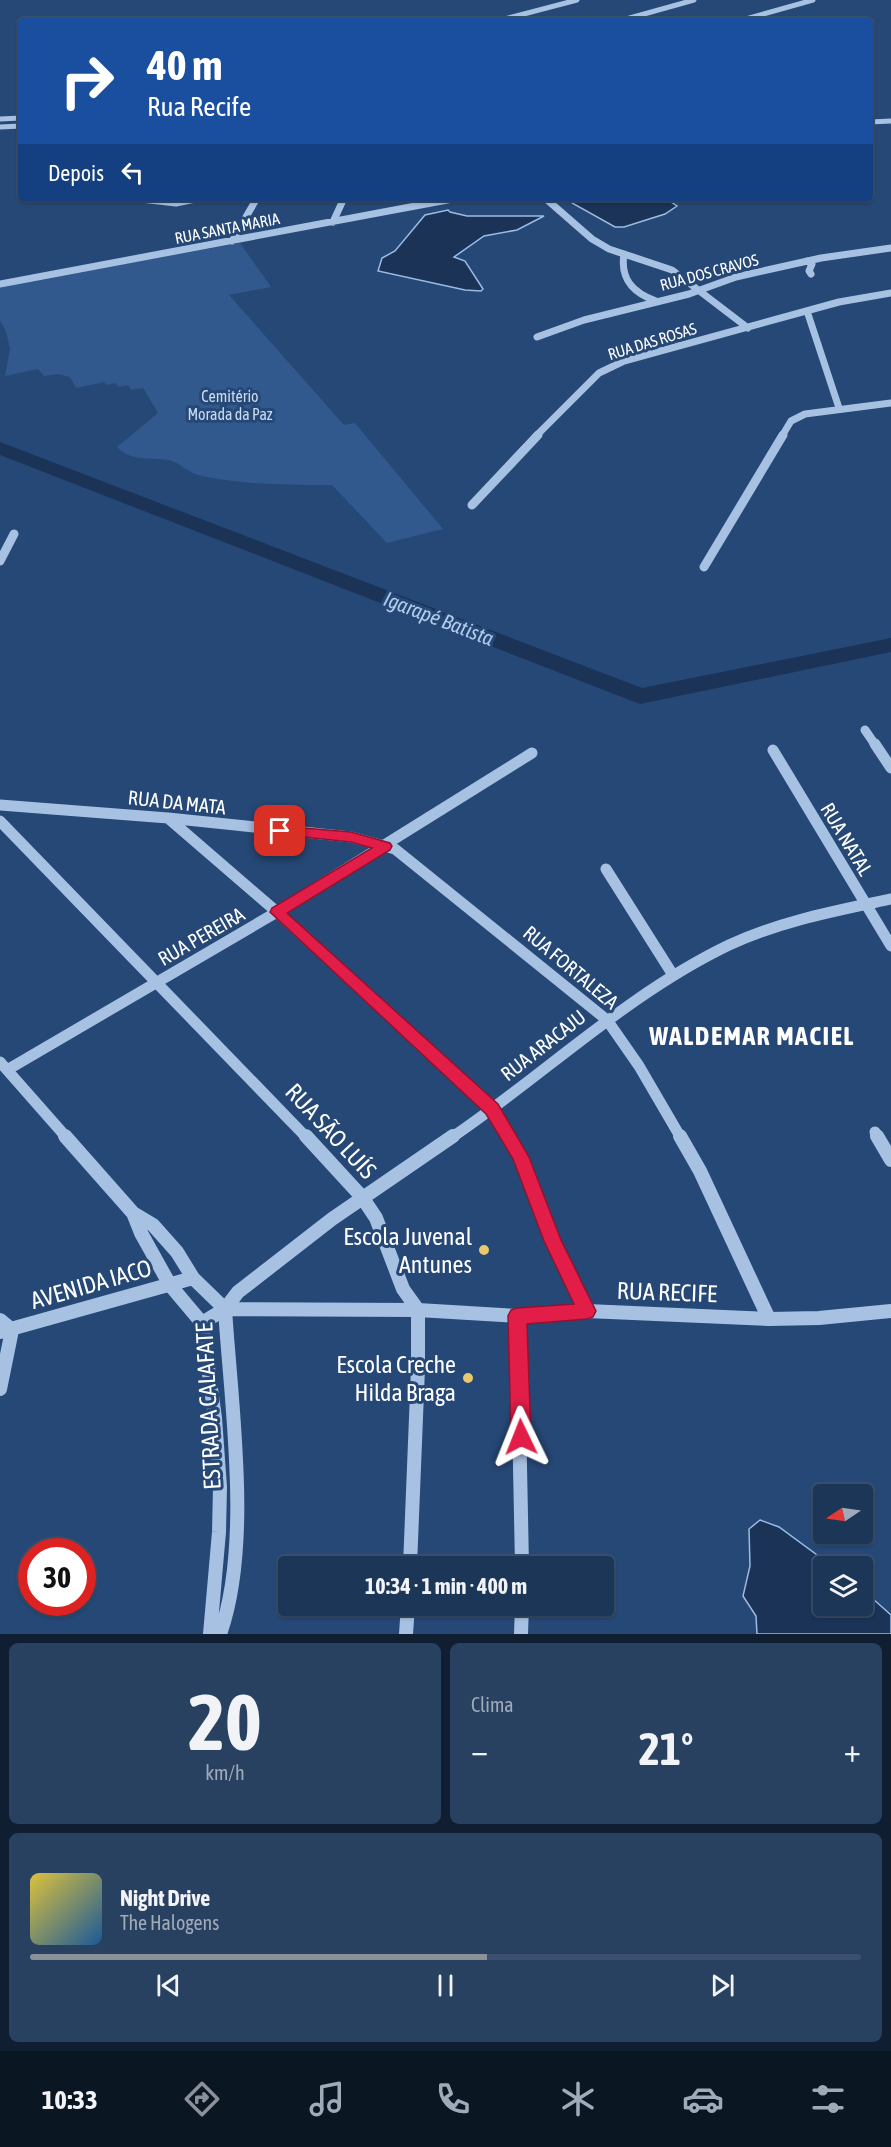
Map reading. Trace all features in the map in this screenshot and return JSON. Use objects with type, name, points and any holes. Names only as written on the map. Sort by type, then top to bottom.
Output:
[{"type":"street","points":[[508,18],[577,0]]},
{"type":"street","points":[[668,0],[679,4]]},
{"type":"street","points":[[630,18],[694,0]]},
{"type":"street","points":[[750,18],[813,0]]},
{"type":"street","points":[[0,119],[18,122]]},
{"type":"street","points":[[873,122],[891,121]]},
{"type":"street","points":[[0,127],[18,122]]},
{"type":"street","points":[[160,201],[179,203],[194,201]]},
{"type":"street","points":[[232,241],[255,201]]},
{"type":"street","points":[[333,222],[343,201]]},
{"type":"street","name":"RUA SANTA MARIA","points":[[0,284],[443,201]]},
{"type":"street","points":[[548,201],[592,239],[624,254],[672,270],[748,328]]},
{"type":"street","name":"RUA DOS CRAVOS","points":[[537,337],[584,320],[689,294],[736,277],[807,261],[891,248]]},
{"type":"street","points":[[624,254],[623,274],[629,286],[643,297],[656,301]]},
{"type":"street","points":[[807,261],[812,264],[809,271],[811,274]]},
{"type":"street","name":"RUA DAS ROSAS","points":[[472,505],[578,392],[606,368],[624,361],[848,300],[891,293]]},
{"type":"street","points":[[807,311],[839,408]]},
{"type":"street","points":[[704,567],[791,421],[800,415],[839,408],[891,403]]},
{"type":"street","points":[[0,561],[14,534]]},
{"type":"street","points":[[866,730],[891,768]]},
{"type":"street","name":"RUA NATAL","points":[[773,750],[891,946]]},
{"type":"street","name":"RUA PEREIRA","points":[[4,1066],[156,983],[277,912],[532,753]]},
{"type":"street","name":"RUA DA MATA","points":[[0,805],[168,818],[351,837],[385,846]]},
{"type":"street","points":[[168,818],[277,912],[492,1109],[520,1157],[553,1241],[587,1311]]},
{"type":"street","name":"RUA SÃO LUÍS","points":[[0,821],[327,1158],[362,1197],[376,1218],[403,1289],[418,1310]]},
{"type":"street","name":"RUA FORTALEZA","points":[[385,846],[395,849],[607,1020],[639,1066],[700,1171],[769,1319]]},
{"type":"street","points":[[606,869],[673,975]]},
{"type":"street","name":"RUA ARACAJU","points":[[225,1309],[238,1292],[362,1197],[492,1109],[607,1020],[673,975],[724,947],[769,928],[809,916],[891,899]]},
{"type":"street","name":"ESTRADA CALAFATE","points":[[4,1066],[133,1213],[153,1225],[177,1252],[193,1278],[225,1309],[237,1524],[231,1595],[220,1634]]},
{"type":"street","points":[[875,1132],[891,1160]]},
{"type":"street","name":"ESTRADA CALAFATE","points":[[133,1213],[141,1233],[170,1285],[202,1323],[206,1366],[215,1418],[220,1487],[219,1532],[210,1634]]},
{"type":"street","name":"AVENIDA IACO","points":[[6,1331],[193,1278]]},
{"type":"street","points":[[202,1323],[225,1309]]},
{"type":"street","name":"RUA RECIFE","points":[[225,1309],[418,1310],[517,1316],[587,1311],[769,1319],[819,1318],[891,1311]]},
{"type":"street","points":[[410,1556],[418,1310]]},
{"type":"street","points":[[517,1316],[522,1556]]},
{"type":"street","points":[[0,1320],[6,1331],[0,1389]]},
{"type":"street","points":[[406,1634],[407,1616]]},
{"type":"street","points":[[520,1634],[521,1616]]},
{"type":"green space","name":"Cemitério Morada da Paz","points":[[240,243],[271,287],[229,295],[344,425],[355,423],[443,529],[387,543],[332,485],[267,484],[218,479],[197,475],[169,460],[128,455],[117,447],[158,413],[143,388],[131,390],[128,385],[118,387],[116,383],[106,385],[104,382],[76,388],[70,377],[58,374],[44,376],[38,369],[5,376],[10,349],[6,331],[0,321],[0,286]]},
{"type":"shaded area","points":[[571,201],[670,201],[677,206],[665,214],[624,227],[615,227]]},
{"type":"shaded area","points":[[448,210],[467,216],[544,216],[517,230],[484,236],[454,257],[465,261],[483,289],[481,291],[465,290],[378,271],[382,258],[395,251],[425,215]]},
{"type":"shaded area","points":[[760,1520],[779,1527],[818,1556],[813,1556],[813,1616],[873,1616],[873,1599],[891,1615],[891,1634],[757,1634],[756,1616],[743,1596],[750,1566],[749,1529]]},
{"type":"waterway","name":"Igarapé Batista","points":[[0,448],[640,696],[891,645]]},
{"type":"place","name":"Escola Juvenal Antunes","points":[[484,1250]]},
{"type":"place","name":"Escola Creche Hilda Braga","points":[[468,1378]]},
{"type":"district","name":"WALDEMAR MACIEL","points":[[752,1036]]},
{"type":"route","points":[[280,831],[351,837],[385,846],[277,912],[492,1109],[520,1157],[553,1241],[587,1311],[517,1316],[521,1437]]}]
